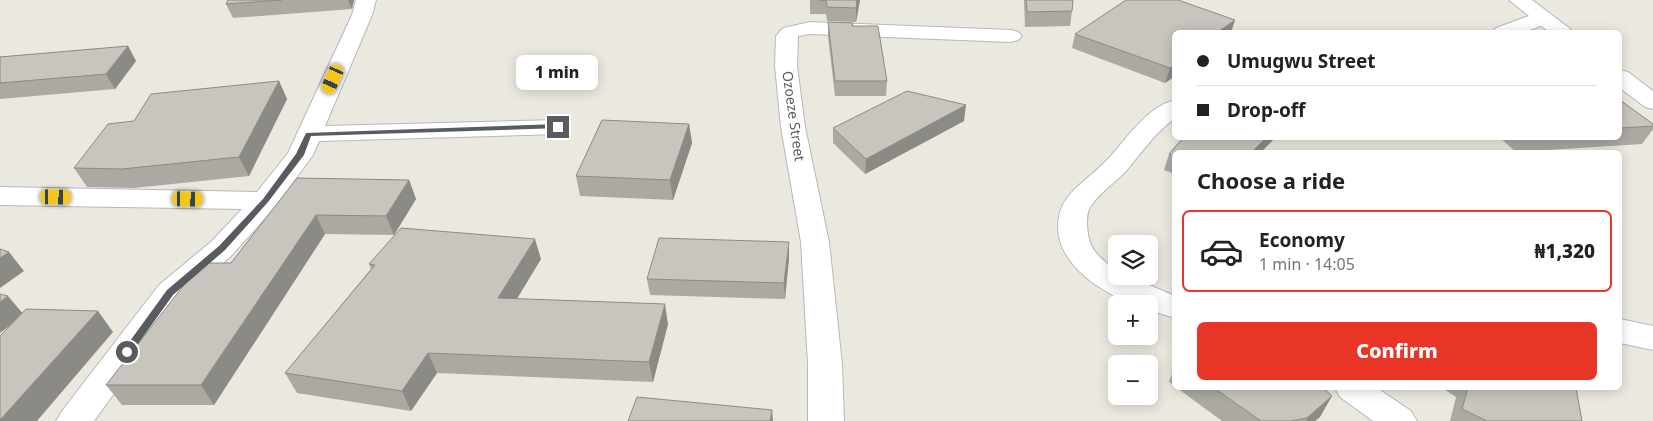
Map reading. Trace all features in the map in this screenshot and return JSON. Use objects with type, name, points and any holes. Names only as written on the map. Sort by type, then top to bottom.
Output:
[{"type":"street","points":[[74,421],[170,293],[222,248],[265,200],[300,155],[366,0]]},
{"type":"street","points":[[1519,0],[1559,30]]},
{"type":"street","points":[[1509,30],[1542,18]]},
{"type":"street","name":"Ozoeze Street","points":[[826,421],[825,364],[815,242],[793,127],[786,66],[786,36],[799,28],[1011,36]]},
{"type":"street","points":[[1622,79],[1653,102]]},
{"type":"street","points":[[1172,109],[1150,125],[1136,139],[1116,165],[1086,194],[1075,209],[1072,229],[1073,244],[1086,261],[1110,281],[1145,297],[1172,306]]},
{"type":"street","points":[[308,134],[558,127]]},
{"type":"street","points":[[0,196],[265,200]]},
{"type":"street","points":[[1622,331],[1653,338]]},
{"type":"street","points":[[1355,390],[1399,421]]},
{"type":"building","points":[[228,0],[282,0],[226,4]]},
{"type":"building","points":[[826,0],[857,0],[856,8],[827,7]]},
{"type":"building","points":[[1026,0],[1073,0],[1072,11],[1027,12]]},
{"type":"building","points":[[1126,0],[1178,0],[1235,20],[1221,30],[1172,30],[1172,66],[1170,68],[1075,34]]},
{"type":"building","points":[[828,22],[853,23],[852,26],[878,26],[887,81],[835,81]]},
{"type":"building","points":[[128,46],[106,74],[0,83],[0,57]]},
{"type":"building","points":[[279,81],[239,157],[122,169],[74,168],[108,124],[134,121],[151,94]]},
{"type":"building","points":[[907,91],[966,105],[866,159],[833,128]]},
{"type":"building","points":[[1622,101],[1653,124],[1653,126],[1622,128]]},
{"type":"building","points":[[602,120],[689,124],[670,180],[576,176]]},
{"type":"building","points":[[1181,140],[1264,140],[1254,150],[1172,150]]},
{"type":"building","points":[[297,178],[409,180],[386,216],[316,215],[201,385],[106,385],[201,263],[231,263]]},
{"type":"building","points":[[401,228],[535,239],[498,298],[665,304],[649,362],[428,353],[402,391],[285,373],[375,265],[369,264]]},
{"type":"building","points":[[659,238],[789,242],[784,283],[647,279]]},
{"type":"building","points":[[0,249],[9,252],[0,258]]},
{"type":"building","points":[[0,294],[8,296],[0,302]]},
{"type":"building","points":[[26,309],[98,311],[0,420],[0,336]]},
{"type":"building","points":[[1217,390],[1325,390],[1332,396],[1307,418],[1291,421],[1261,421]]},
{"type":"building","points":[[1467,390],[1576,390],[1582,421],[1487,421],[1462,409]]},
{"type":"building","points":[[637,397],[772,410],[770,421],[628,421]]},
{"type":"route","points":[[127,352],[170,293],[191,272],[222,248],[265,200],[300,155],[308,134],[558,127]]}]
